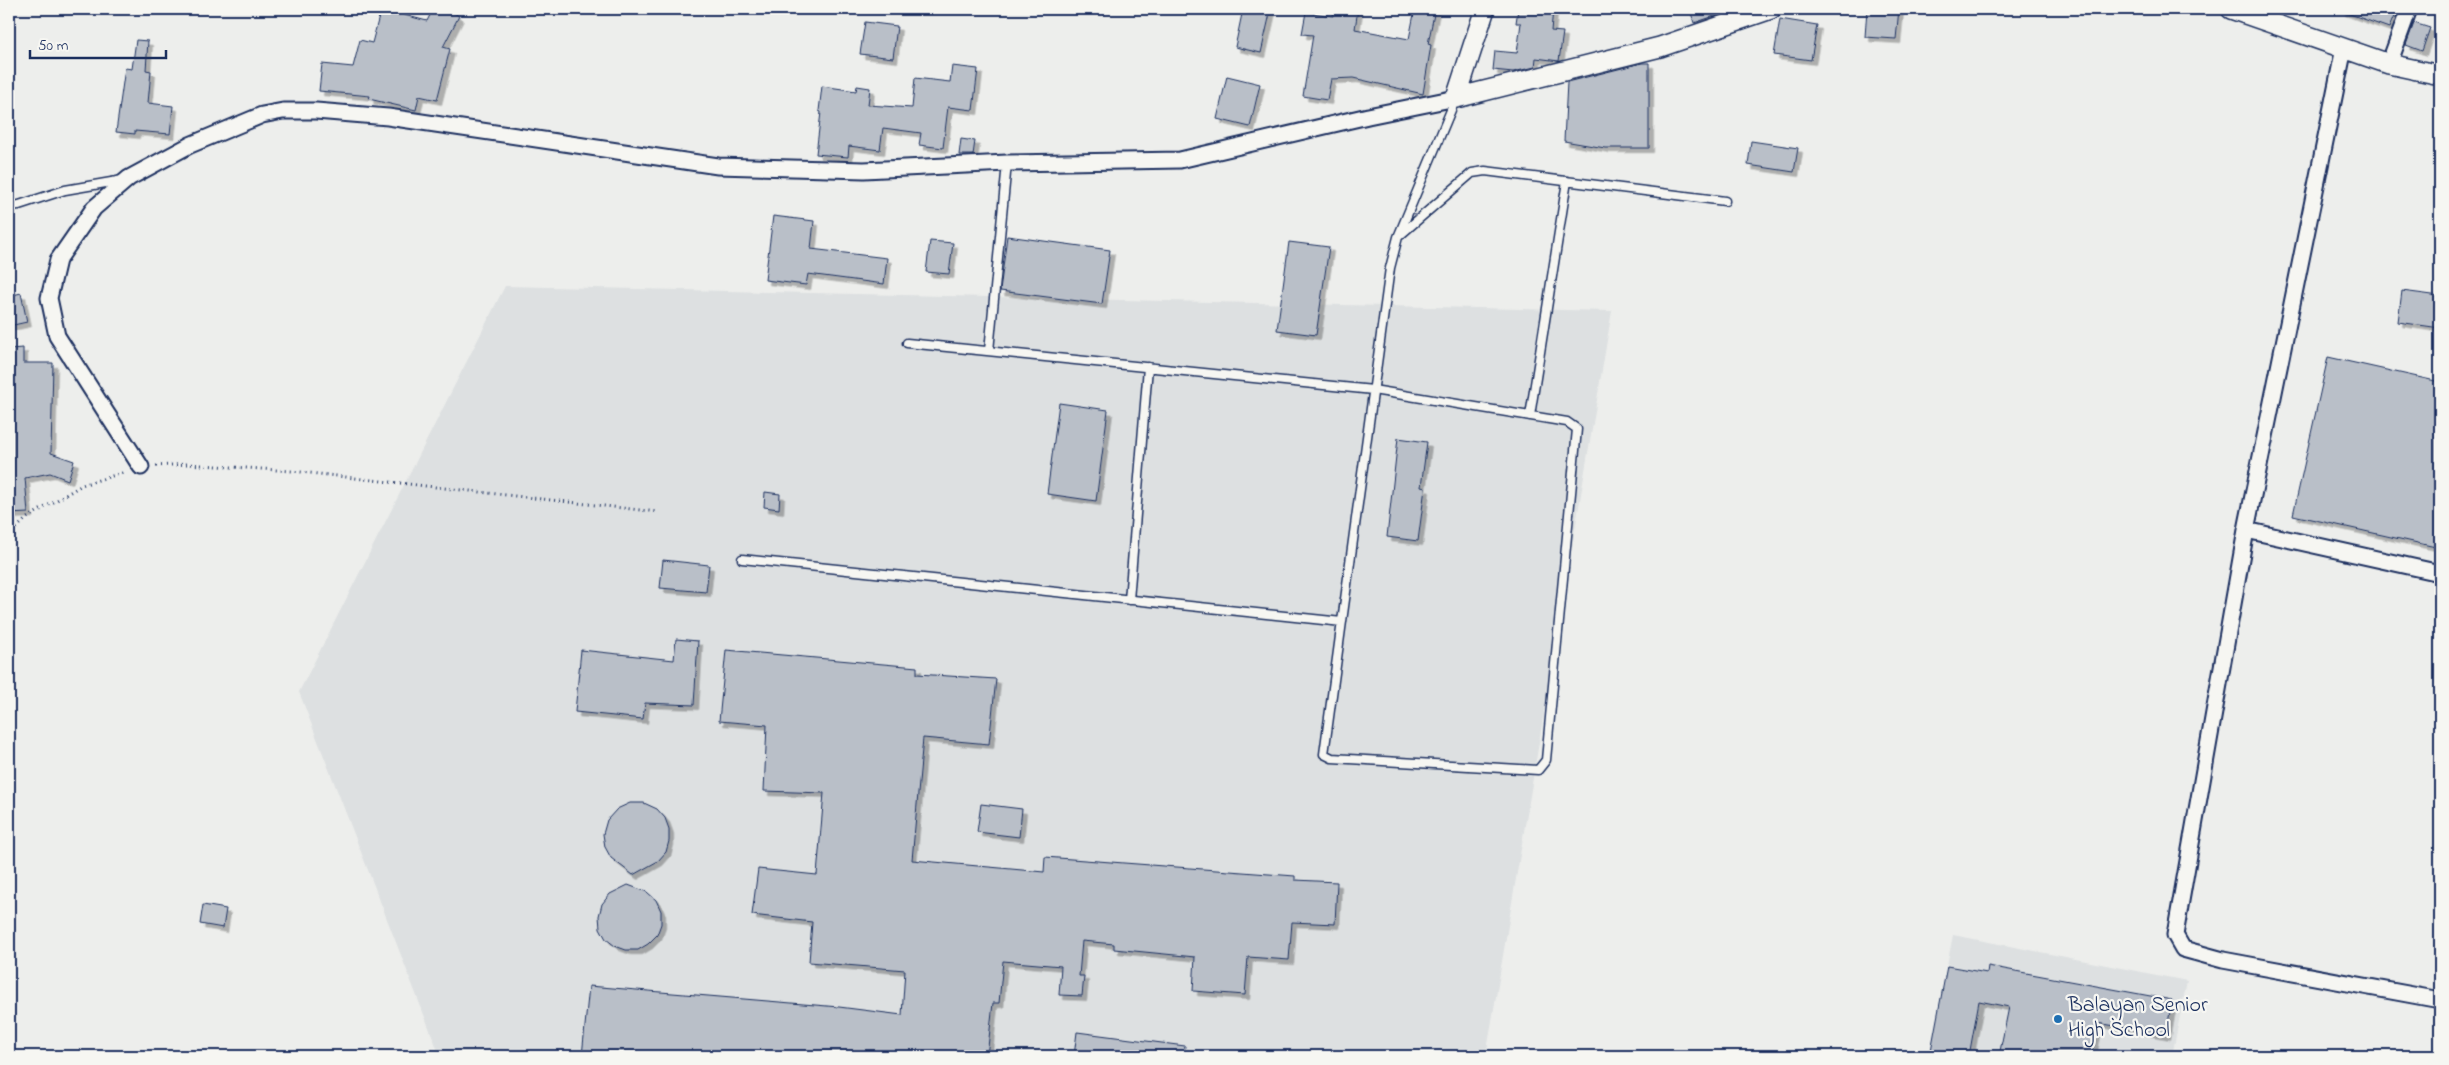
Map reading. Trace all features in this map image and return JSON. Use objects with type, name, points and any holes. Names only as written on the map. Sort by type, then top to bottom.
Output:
[{"type":"street","points":[[1456,98],[1484,9]]},
{"type":"street","points":[[141,467],[57,336],[49,298],[58,260],[94,208],[130,178],[190,145],[262,115],[283,111],[388,117],[718,166],[864,170],[1007,163],[1180,160],[1368,116],[1456,98],[1660,47],[1771,9]]},
{"type":"street","points":[[2231,9],[2389,64],[2440,75]]},
{"type":"street","points":[[2389,64],[2409,9]]},
{"type":"street","points":[[2344,48],[2246,530],[2175,935],[2182,949],[2223,960],[2440,1000]]},
{"type":"street","points":[[2246,530],[2440,573]]},
{"type":"lane","points":[[907,343],[1373,390],[1567,422],[1577,429],[1546,760],[1538,770],[1332,758],[1324,754],[1373,390],[1390,268],[1398,237],[1456,98]]},
{"type":"lane","points":[[989,351],[1007,163]]},
{"type":"lane","points":[[1398,237],[1472,173],[1485,171],[1725,201]]},
{"type":"lane","points":[[9,206],[19,205],[65,190],[130,178]]},
{"type":"lane","points":[[1530,416],[1567,181]]},
{"type":"lane","points":[[1129,600],[1148,367]]},
{"type":"lane","points":[[742,559],[1342,622]]},
{"type":"path","points":[[9,535],[27,518],[82,485],[141,467],[187,464],[292,471],[658,512]]},
{"type":"shaded area","points":[[505,286],[1612,311],[1486,1056],[440,1056],[299,692]]},
{"type":"shaded area","name":"Balayan Senior High School","points":[[1953,935],[2187,981],[2172,1056],[1929,1056]]},
{"type":"building","points":[[381,9],[427,21],[433,9],[447,9],[459,16],[443,47],[450,49],[437,100],[419,96],[416,110],[369,99],[370,96],[319,91],[322,64],[353,67],[360,40],[372,43]]},
{"type":"building","points":[[1243,9],[1271,9],[1261,53],[1235,47]]},
{"type":"building","points":[[1334,9],[1358,9],[1355,29],[1409,39],[1415,9],[1435,9],[1428,44],[1431,45],[1423,94],[1353,78],[1331,79],[1327,100],[1303,96],[1313,35],[1302,34],[1306,12],[1333,16]]},
{"type":"building","points":[[1518,9],[1553,9],[1551,31],[1563,32],[1559,61],[1536,58],[1535,67],[1513,72],[1493,70],[1495,51],[1517,53],[1521,23],[1516,23]]},
{"type":"building","points":[[1690,9],[1735,9],[1694,23]]},
{"type":"building","points":[[1867,9],[1899,9],[1896,39],[1865,37]]},
{"type":"building","points":[[2341,9],[2397,9],[2389,28],[2341,11]]},
{"type":"building","points":[[1780,19],[1817,25],[1811,60],[1774,55]]},
{"type":"building","points":[[865,22],[897,26],[893,58],[860,54]]},
{"type":"building","points":[[2414,23],[2430,28],[2422,51],[2406,45]]},
{"type":"building","points":[[136,40],[148,41],[146,70],[151,71],[148,103],[173,106],[170,134],[135,131],[135,134],[116,132],[125,68],[132,69]]},
{"type":"building","points":[[1642,63],[1649,63],[1649,148],[1605,148],[1564,141],[1567,82]]},
{"type":"building","points":[[952,66],[978,69],[973,110],[948,107],[943,148],[919,145],[921,133],[883,128],[880,150],[849,146],[848,157],[816,154],[822,86],[856,91],[857,86],[870,88],[868,105],[912,108],[915,78],[950,82]]},
{"type":"building","points":[[1227,76],[1260,84],[1250,127],[1217,119]]},
{"type":"building","points":[[961,139],[975,141],[973,155],[959,155]]},
{"type":"building","points":[[1751,141],[1798,148],[1794,172],[1748,165]]},
{"type":"building","points":[[773,216],[814,221],[811,249],[887,258],[884,284],[808,274],[806,285],[765,280]]},
{"type":"building","points":[[1007,236],[1110,250],[1102,304],[1000,291]]},
{"type":"building","points":[[930,241],[953,243],[949,274],[926,272]]},
{"type":"building","points":[[1289,242],[1329,247],[1316,335],[1277,330]]},
{"type":"building","points":[[2402,291],[2440,296],[2440,328],[2398,322]]},
{"type":"building","points":[[21,293],[27,322],[9,326],[9,296]]},
{"type":"building","points":[[23,348],[23,363],[53,363],[51,453],[74,461],[68,480],[50,473],[25,478],[28,513],[9,514],[9,349]]},
{"type":"building","points":[[2328,357],[2440,382],[2440,548],[2293,515]]},
{"type":"building","points":[[1059,403],[1108,410],[1096,501],[1047,494]]},
{"type":"building","points":[[1398,438],[1427,442],[1421,487],[1425,488],[1418,541],[1387,537]]},
{"type":"building","points":[[765,492],[780,494],[779,509],[764,507]]},
{"type":"building","points":[[663,560],[709,565],[706,592],[660,588]]},
{"type":"building","points":[[676,639],[698,641],[694,705],[645,703],[643,719],[575,712],[581,650],[674,660]]},
{"type":"building","points":[[726,650],[917,667],[917,674],[996,679],[989,744],[923,738],[912,860],[1044,872],[1045,857],[1295,876],[1295,880],[1337,882],[1335,924],[1292,922],[1289,960],[1248,957],[1245,995],[1193,991],[1195,957],[1114,949],[1114,944],[1082,941],[1079,976],[1084,976],[1082,996],[1059,995],[1061,966],[1003,961],[999,1003],[993,1003],[987,1056],[582,1056],[589,986],[839,1007],[902,1015],[905,970],[809,962],[812,922],[752,915],[758,869],[817,875],[824,793],[764,791],[767,725],[719,721]]},
{"type":"building","points":[[630,803],[644,803],[657,809],[665,818],[669,829],[669,841],[666,852],[658,861],[633,875],[611,858],[605,847],[603,834],[607,820],[617,809]]},
{"type":"building","points":[[981,804],[1022,809],[1019,837],[977,832]]},
{"type":"building","points":[[628,885],[647,892],[656,900],[661,911],[661,924],[657,935],[638,950],[626,950],[615,946],[606,939],[600,928],[599,916],[602,904],[610,894]]},
{"type":"building","points":[[203,905],[226,909],[223,928],[200,924]]},
{"type":"building","points":[[1947,966],[1987,973],[1988,966],[2172,1000],[2166,1035],[2098,1023],[2091,1056],[1999,1056],[2009,1007],[1979,1001],[1969,1056],[1930,1056]]},
{"type":"building","points":[[1077,1032],[1185,1046],[1184,1056],[1074,1056]]},
{"type":"place","name":"Balayan Senior High School","points":[[2058,1019]]}]
